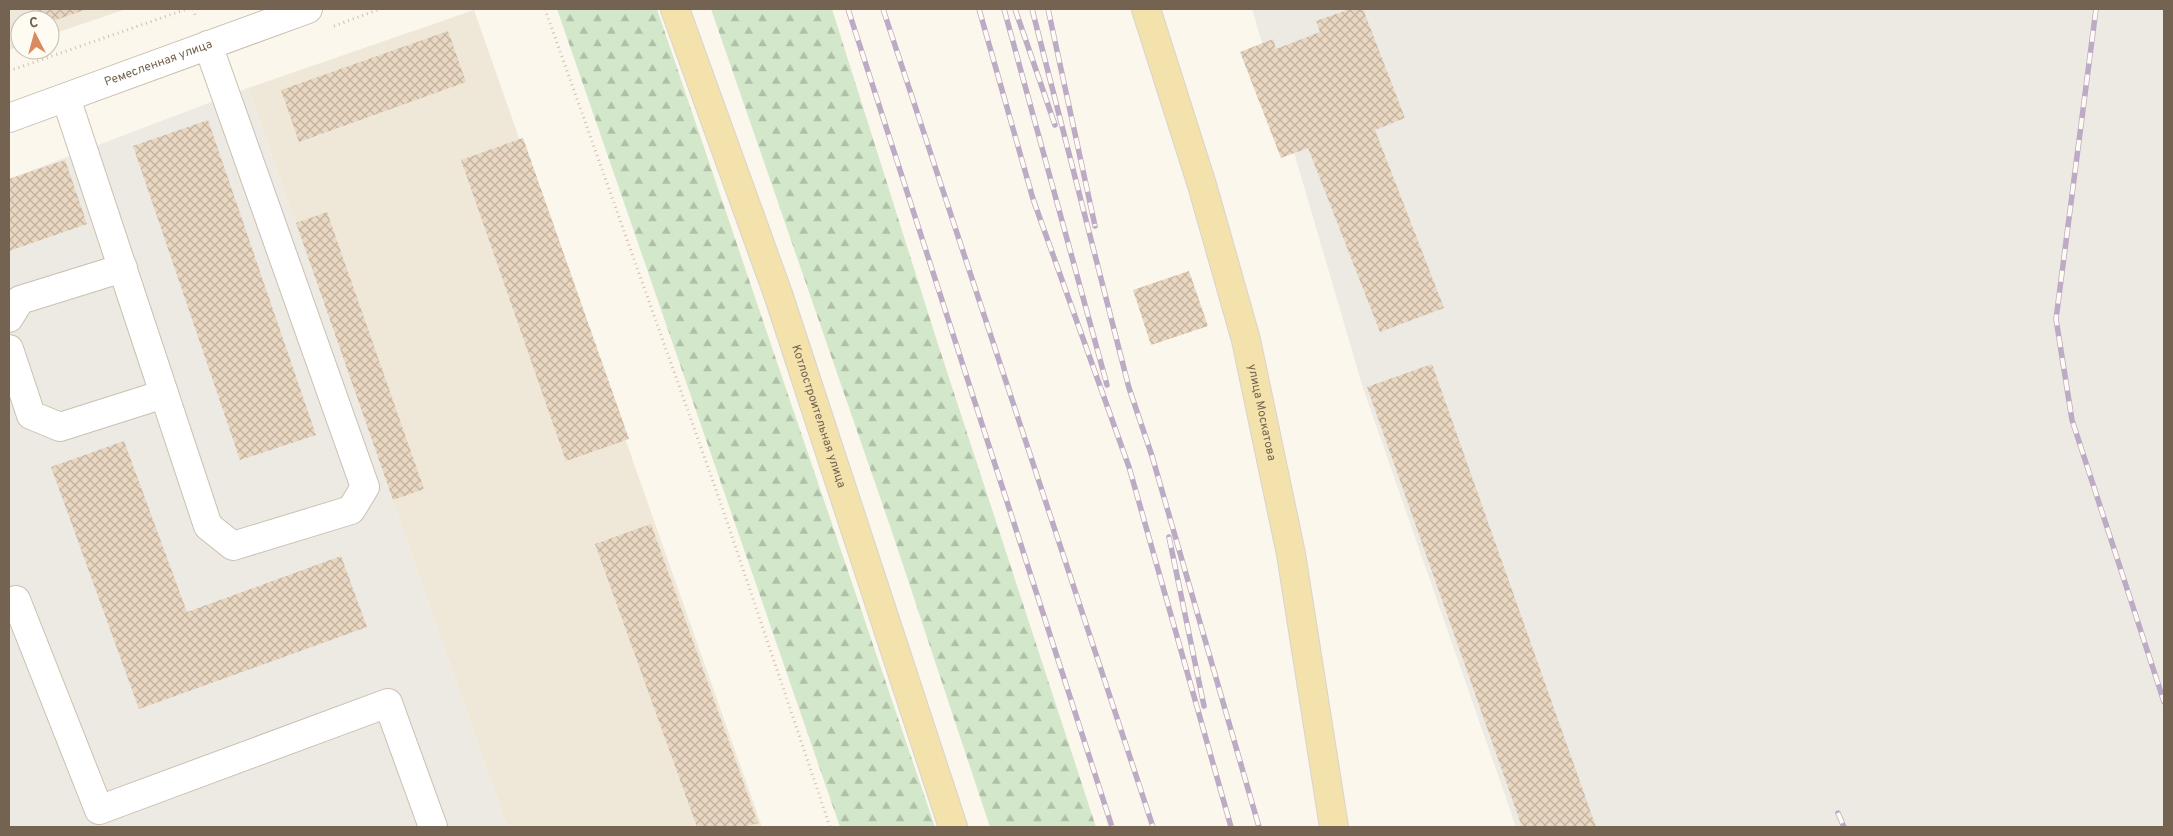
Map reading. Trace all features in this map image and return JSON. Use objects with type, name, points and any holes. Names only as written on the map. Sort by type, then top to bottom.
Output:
[{"type":"main road","name":"Котлостроительная улица","points":[[675,9],[778,294],[952,827]]},
{"type":"main road","name":"улица Москатова","points":[[1146,9],[1202,185],[1246,340],[1291,554],[1334,827]]},
{"type":"street","name":"Ремесленная улица","points":[[9,118],[308,9]]},
{"type":"street","points":[[66,98],[208,526],[233,546],[351,510],[365,488],[208,45]]},
{"type":"street","points":[[9,318],[20,300],[123,268]]},
{"type":"street","points":[[9,349],[31,415],[60,427],[164,394]]},
{"type":"street","points":[[16,600],[99,810],[388,703],[433,827]]},
{"type":"path","points":[[9,71],[187,9]]},
{"type":"path","points":[[545,9],[720,500],[830,827]]},
{"type":"shaded area","points":[[9,9],[126,9],[60,32],[60,10],[10,10],[9,50]]},
{"type":"shaded area","points":[[1252,9],[2164,9],[2164,827],[1516,827],[1363,388]]},
{"type":"shaded area","points":[[474,10],[762,827],[507,827],[248,88]]},
{"type":"shaded area","points":[[248,88],[507,827],[9,827],[9,179]]},
{"type":"green space","points":[[557,9],[657,9],[935,827],[840,827]]},
{"type":"green space","points":[[711,9],[832,9],[936,338],[1096,827],[990,827],[891,529]]},
{"type":"building","points":[[87,9],[60,18],[60,10],[31,10]]},
{"type":"building","points":[[1350,9],[1363,9],[1405,118],[1375,130],[1444,308],[1380,332],[1308,148],[1281,158],[1240,52],[1273,39],[1276,49],[1320,32],[1316,21]]},
{"type":"building","points":[[448,31],[466,82],[299,142],[281,90]]},
{"type":"building","points":[[208,120],[316,435],[240,460],[133,146]]},
{"type":"building","points":[[523,138],[629,439],[566,461],[461,160]]},
{"type":"building","points":[[65,160],[87,224],[9,251],[9,179]]},
{"type":"building","points":[[327,212],[424,489],[393,500],[296,223]]},
{"type":"building","points":[[1189,271],[1208,326],[1151,345],[1133,290]]},
{"type":"building","points":[[1432,364],[1596,827],[1522,827],[1367,387]]},
{"type":"building","points":[[124,441],[187,612],[341,556],[367,627],[139,709],[51,467]]},
{"type":"building","points":[[651,524],[758,823],[745,827],[697,827],[595,544]]},
{"type":"railway","points":[[848,9],[1112,827]]},
{"type":"railway","points":[[883,9],[1153,827]]},
{"type":"railway","points":[[979,9],[1033,199],[1129,467],[1231,827]]},
{"type":"railway","points":[[1004,9],[1107,385]]},
{"type":"railway","points":[[1015,9],[1055,125]]},
{"type":"railway","points":[[1032,9],[1129,388],[1152,456],[1259,827]]},
{"type":"railway","points":[[1048,9],[1095,226]]},
{"type":"railway","points":[[2096,9],[2056,319],[2072,420],[2164,702]]},
{"type":"railway","points":[[1169,537],[1204,706]]},
{"type":"railway","points":[[1838,813],[1844,827]]}]
